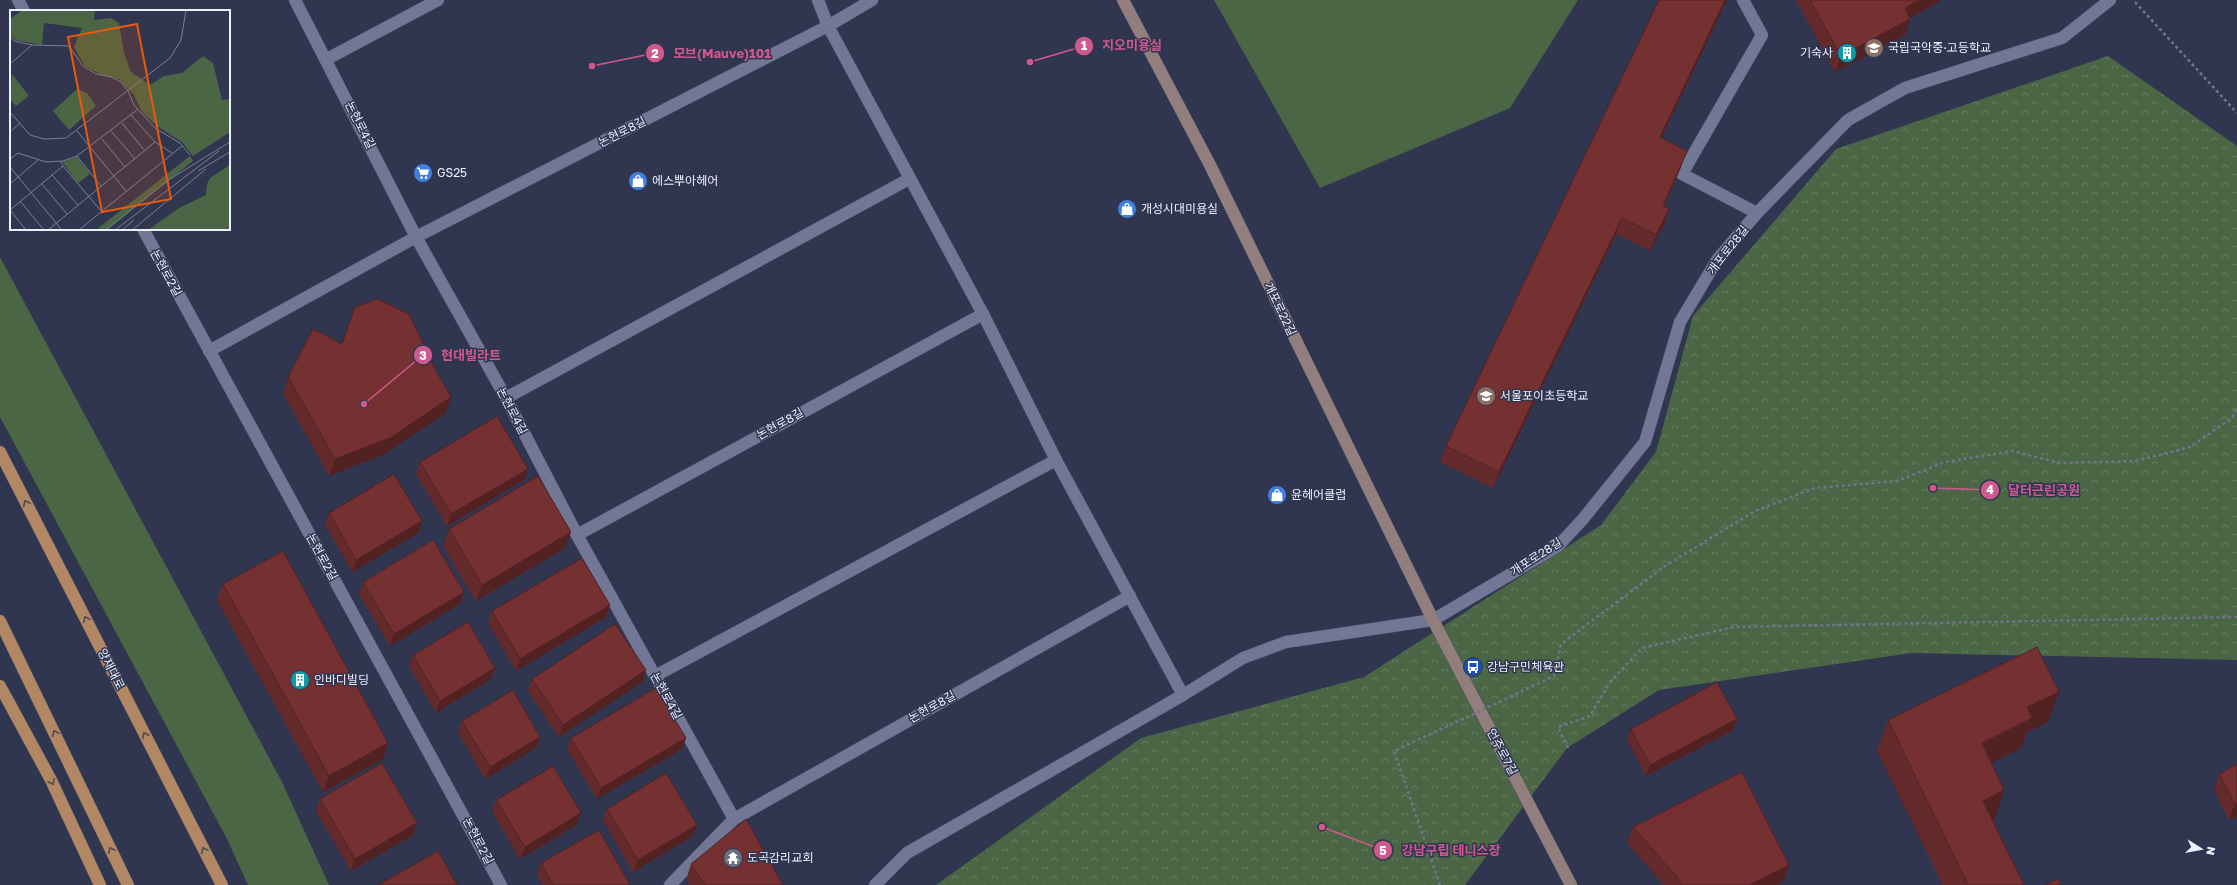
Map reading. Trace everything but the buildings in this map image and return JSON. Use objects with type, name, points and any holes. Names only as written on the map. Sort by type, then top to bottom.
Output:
[{"type":"main road","name":"양재대로","points":[[0,452],[222,885]]},
{"type":"main road","points":[[0,621],[128,885]]},
{"type":"main road","points":[[0,686],[51,780],[100,885]]},
{"type":"street","points":[[18,0],[23,10]]},
{"type":"street","name":"논현로4길","points":[[295,0],[327,59],[416,237],[506,398],[577,535],[734,819]]},
{"type":"street","points":[[327,59],[438,0]]},
{"type":"street","points":[[818,0],[828,26],[983,314],[1056,460],[1183,695]]},
{"type":"street","name":"논현로8길","points":[[209,351],[416,237],[828,26],[872,0]]},
{"type":"street","name":"개포로22길","points":[[1123,0],[1210,165],[1433,620]]},
{"type":"street","points":[[1743,0],[1762,35],[1682,174],[1757,213]]},
{"type":"street","name":"개포로28길","points":[[1433,620],[1558,546],[1583,519],[1645,442],[1680,322],[1717,260],[1757,213],[1848,120],[1905,88],[2062,38],[2110,0]]},
{"type":"street","points":[[506,398],[909,179]]},
{"type":"street","name":"논현로2길","points":[[144,230],[476,836],[501,885]]},
{"type":"street","name":"논현로8길","points":[[577,535],[983,314]]},
{"type":"street","points":[[655,676],[1056,460]]},
{"type":"street","name":"논현로8길","points":[[734,819],[1130,596]]},
{"type":"street","points":[[875,885],[907,853],[1183,695],[1243,658],[1286,642],[1433,620]]},
{"type":"street","name":"언주로7길","points":[[1433,620],[1571,885]]},
{"type":"street","points":[[670,885],[734,819]]},
{"type":"path","points":[[2134,0],[2237,113]]},
{"type":"path","points":[[1440,885],[1394,751],[1554,676],[1561,644],[1659,570],[1755,511],[1815,488],[1896,481],[1945,462],[2014,451],[2060,463],[2135,461],[2190,447],[2232,418],[2237,408]]},
{"type":"path","points":[[1568,748],[1558,727],[1590,716],[1610,682],[1642,648],[1734,627],[2237,617]]},
{"type":"green space","points":[[1214,0],[1578,0],[1510,108],[1320,188]]},
{"type":"green space","points":[[2108,56],[2237,146],[2237,660],[1912,653],[1659,690],[1567,748],[1465,885],[936,885],[1141,738],[1364,677],[1601,525],[1656,452],[1693,316],[1836,149]]},
{"type":"green space","points":[[0,257],[282,782],[329,885],[248,885],[226,837],[0,417]]},
{"type":"place","name":"국립국악중·고등학교","points":[[1874,48]]},
{"type":"place","name":"기숙사","points":[[1847,53]]},
{"type":"place","name":"지오미용실","points":[[1030,62]]},
{"type":"place","name":"모브(Mauve)101","points":[[592,66]]},
{"type":"place","name":"GS25","points":[[423,173]]},
{"type":"place","name":"에스뿌아헤어","points":[[638,181]]},
{"type":"place","name":"개성시대미용실","points":[[1127,209]]},
{"type":"place","name":"서울포이초등학교","points":[[1486,396]]},
{"type":"place","name":"현대빌라트","points":[[364,404]]},
{"type":"place","name":"달터근린공원","points":[[1933,488]]},
{"type":"place","name":"윤헤어클럽","points":[[1277,495]]},
{"type":"place","name":"강남구민체육관","points":[[1473,667]]},
{"type":"place","name":"인바디빌딩","points":[[300,680]]},
{"type":"place","name":"강남구립 테니스장","points":[[1322,827]]},
{"type":"place","name":"도곡감리교회","points":[[733,858]]}]
